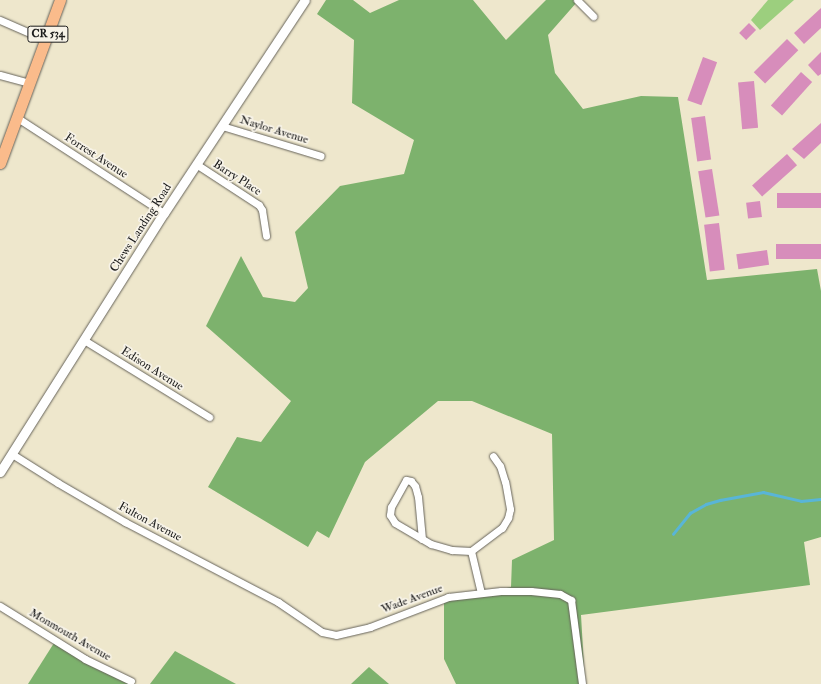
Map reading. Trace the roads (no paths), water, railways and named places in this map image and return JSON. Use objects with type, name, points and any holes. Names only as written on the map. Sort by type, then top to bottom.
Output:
[{"type":"main road","name":"CR 534","points":[[0,163],[60,0]]},
{"type":"street","name":"Chews Landing Road","points":[[0,472],[164,213],[305,0]]},
{"type":"street","points":[[582,2],[593,16]]},
{"type":"street","points":[[0,20],[46,40]]},
{"type":"street","points":[[0,75],[30,83]]},
{"type":"street","name":"Forrest Avenue","points":[[16,117],[164,213]]},
{"type":"street","name":"Naylor Avenue","points":[[222,126],[320,156]]},
{"type":"street","name":"Barry Place","points":[[196,164],[259,205],[262,210],[266,236]]},
{"type":"street","name":"Edison Avenue","points":[[84,340],[209,417]]},
{"type":"street","name":"Fulton Avenue","points":[[12,454],[125,522],[282,605]]},
{"type":"street","points":[[422,539],[418,497],[415,486],[411,481],[406,480],[391,507],[390,515],[395,523],[430,544],[452,550],[471,551],[502,528],[510,509],[505,482],[500,466],[493,456]]},
{"type":"street","points":[[471,551],[481,593]]},
{"type":"street","name":"Wade Avenue","points":[[282,605],[322,632],[336,636],[370,627],[448,597],[481,593],[531,591],[560,594],[571,600],[582,684]]},
{"type":"street","name":"Monmouth Avenue","points":[[0,606],[85,660],[131,681]]},
{"type":"waterway","points":[[673,534],[690,513],[706,504],[720,500],[763,492],[801,501],[821,499]]}]
